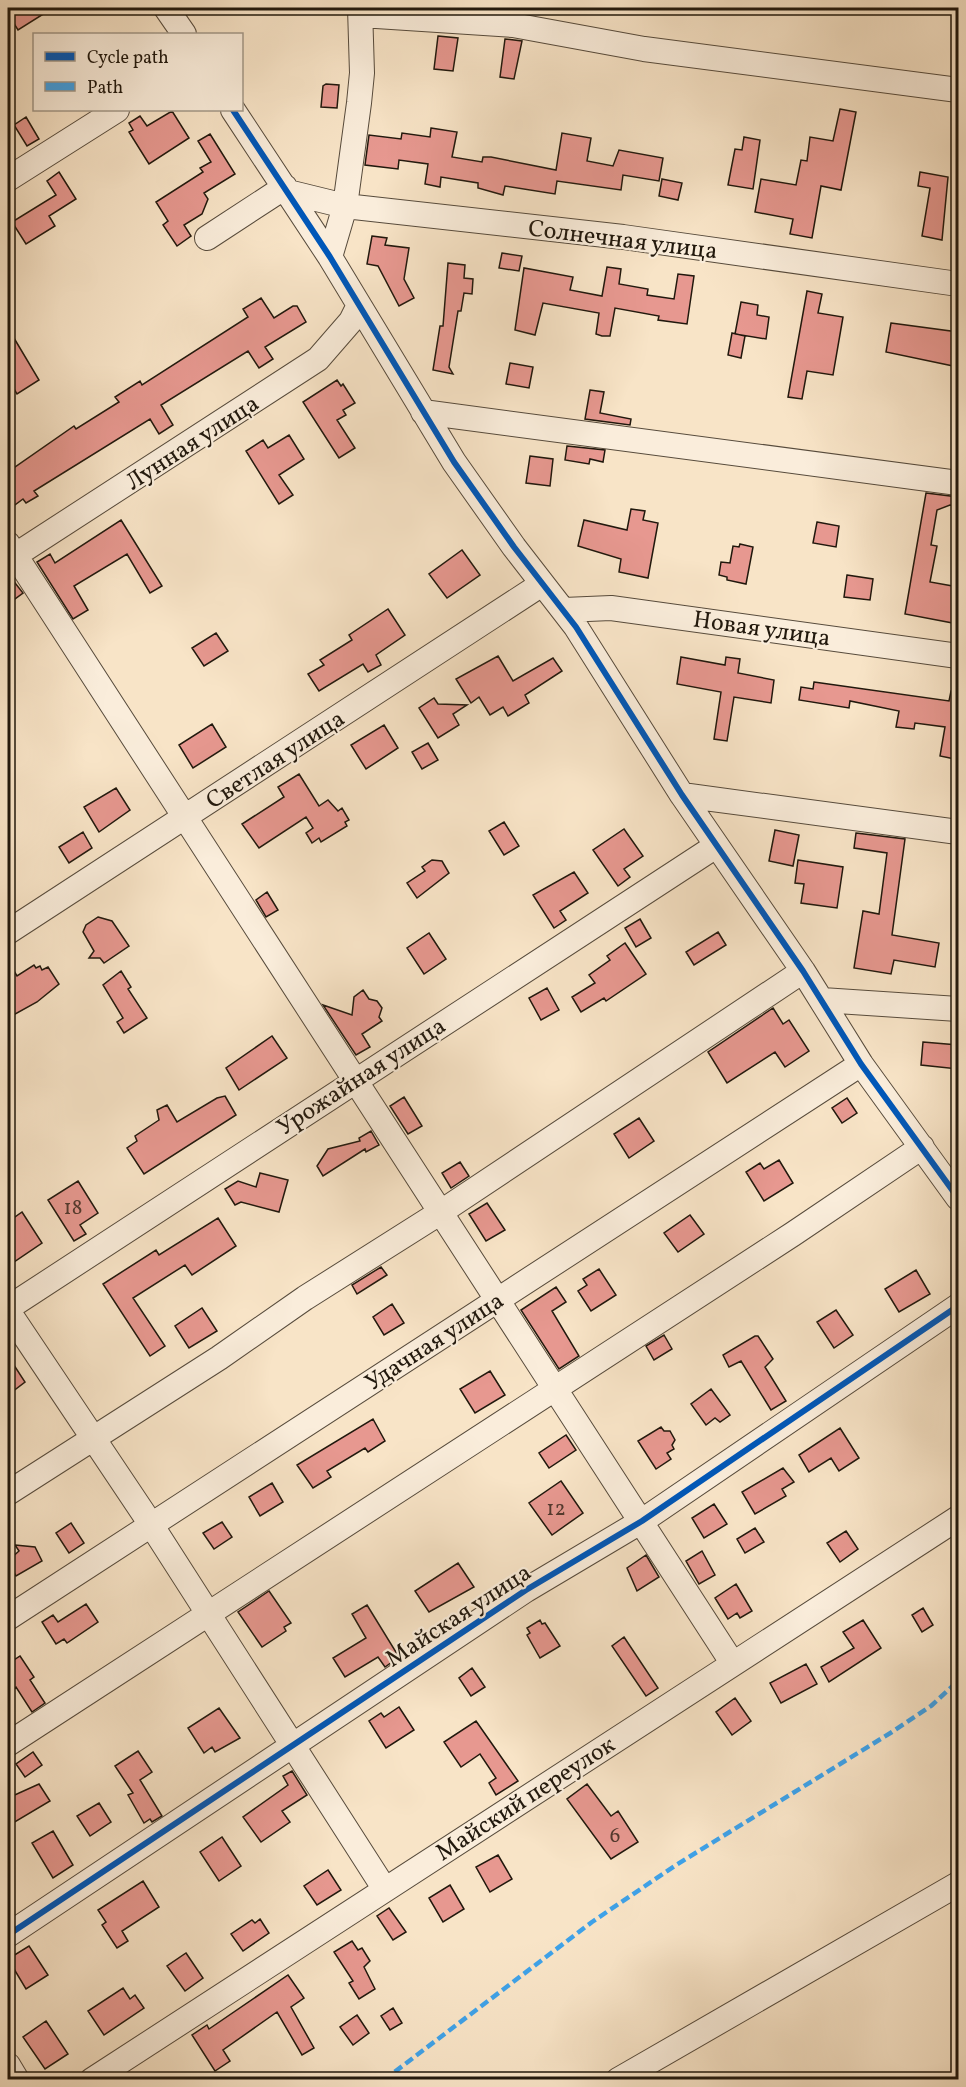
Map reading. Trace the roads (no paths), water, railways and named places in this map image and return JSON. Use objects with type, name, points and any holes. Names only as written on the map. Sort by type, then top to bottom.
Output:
[{"type":"street","points":[[166,8],[183,33]]},
{"type":"street","points":[[330,257],[345,206],[361,86],[360,11],[513,25],[644,49],[958,90]]},
{"type":"street","points":[[8,179],[115,111]]},
{"type":"street","points":[[234,111],[330,257],[470,487],[564,610],[682,795],[803,971],[861,1064],[958,1198]]},
{"type":"street","points":[[207,238],[286,189]]},
{"type":"street","name":"Солнечная улица","points":[[286,189],[345,206],[623,237],[958,284]]},
{"type":"street","name":"Лунная улица","points":[[10,553],[318,359],[351,321],[359,305]]},
{"type":"street","points":[[423,412],[958,483]]},
{"type":"street","points":[[10,553],[356,1079],[733,1664]]},
{"type":"street","name":"Светлая улица","points":[[8,932],[542,584]]},
{"type":"street","name":"Новая улица","points":[[564,610],[591,607],[630,610],[958,656]]},
{"type":"street","points":[[682,795],[958,832]]},
{"type":"street","name":"Урожайная улица","points":[[8,1309],[356,1079],[716,846]]},
{"type":"street","points":[[8,1493],[219,1358],[305,1298],[441,1212],[803,971]]},
{"type":"street","points":[[822,1000],[958,1009]]},
{"type":"street","name":"Удачная улица","points":[[8,1618],[861,1064]]},
{"type":"street","points":[[927,1154],[958,1166]]},
{"type":"street","points":[[8,1744],[555,1389],[927,1154]]},
{"type":"street","name":"Майская улица","points":[[8,1935],[526,1590],[642,1521],[958,1306]]},
{"type":"street","points":[[8,1309],[91,1438],[152,1526],[384,1888]]},
{"type":"street","name":"Майский переулок","points":[[92,2079],[958,1518]]},
{"type":"street","points":[[618,2079],[958,1884]]},
{"type":"street","points":[[8,2065],[17,2079]]}]
